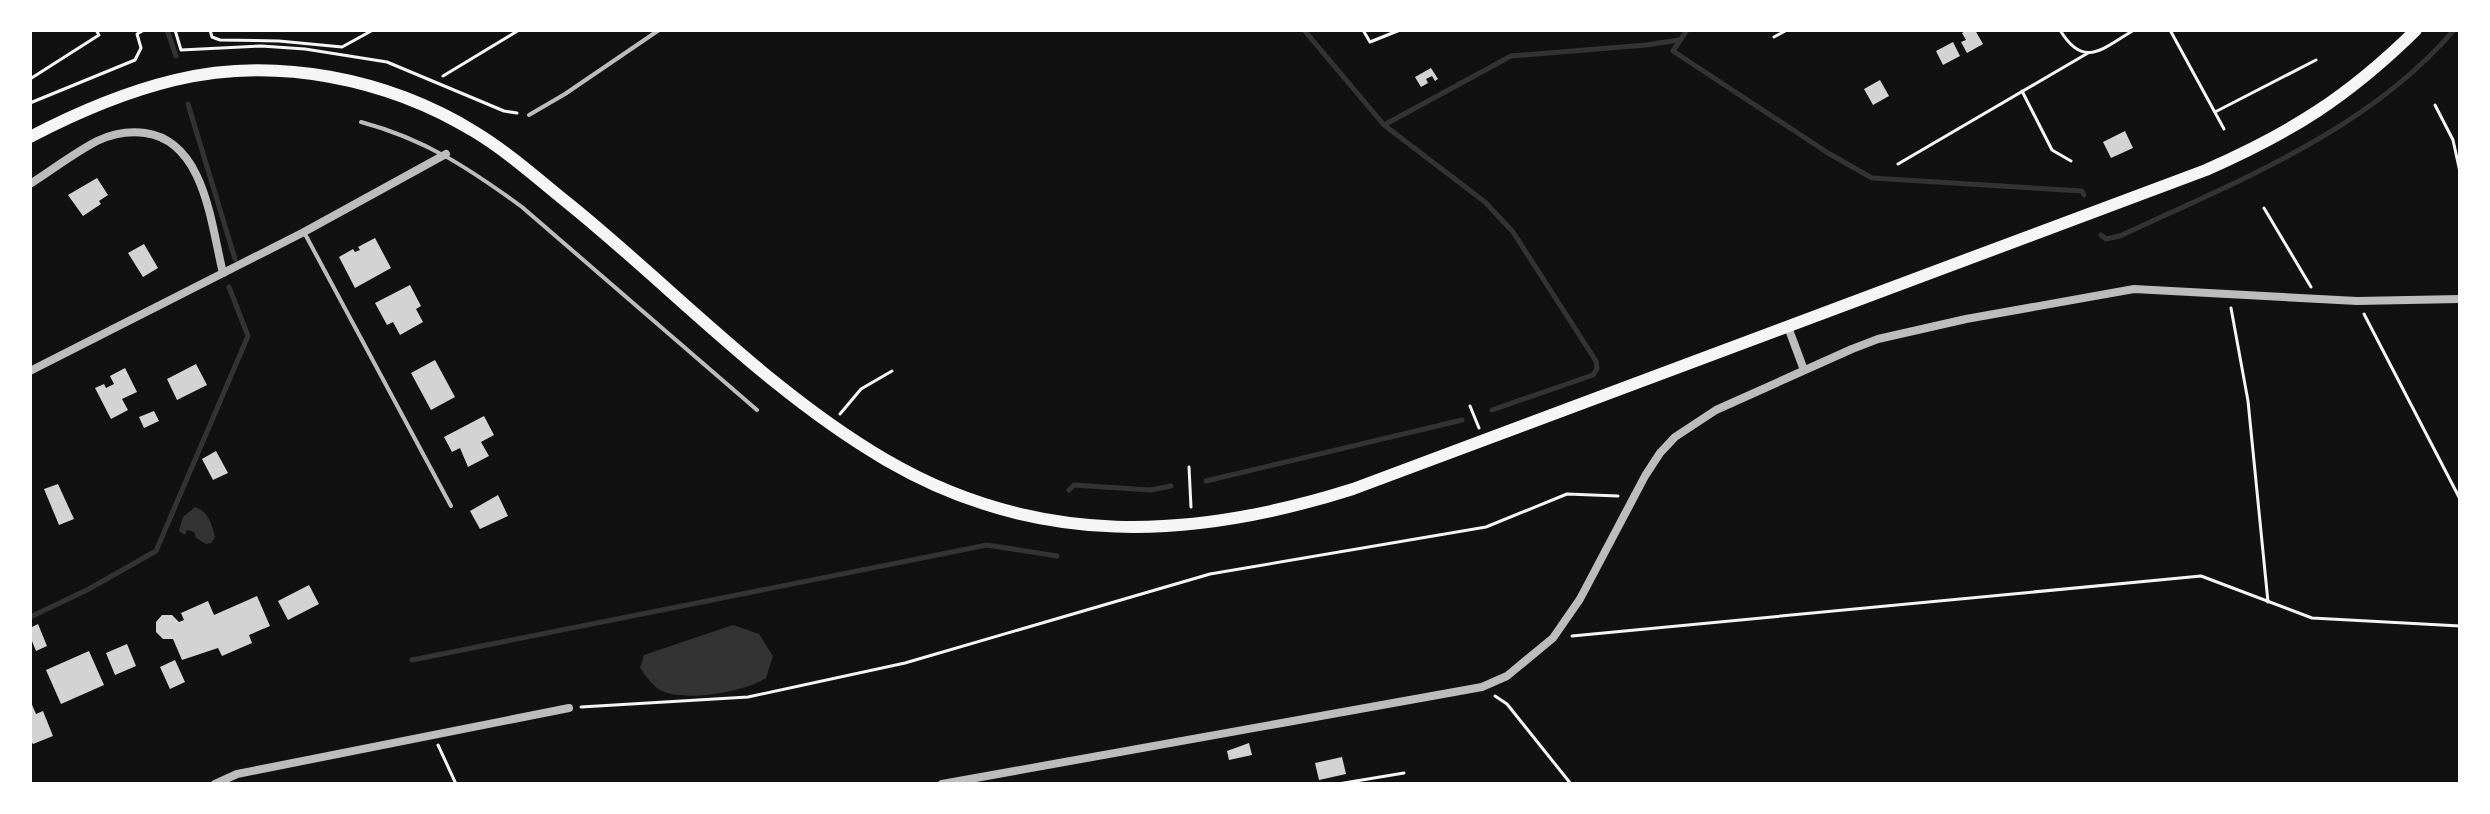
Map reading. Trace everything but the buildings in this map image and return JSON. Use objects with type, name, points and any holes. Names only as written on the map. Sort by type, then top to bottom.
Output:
[{"type":"main road","points":[[30,137],[83,112],[149,87],[222,72],[272,71],[333,77],[386,91],[471,129],[522,165],[737,350],[833,425],[888,461],[929,481],[1016,513],[1096,526],[1191,526],[1260,515],[1314,501],[2157,190],[2252,150],[2323,110],[2382,64],[2416,30]]},
{"type":"street","points":[[30,184],[98,141],[113,135],[140,132],[166,139],[186,156],[200,180],[223,273]]},
{"type":"street","points":[[30,371],[304,232],[446,154]]},
{"type":"street","points":[[942,784],[1482,687],[1507,676],[1553,638],[1580,599],[1660,453],[1675,437],[1716,410],[1878,339],[2134,289],[2357,301],[2460,299]]},
{"type":"street","points":[[1788,327],[1804,370]]},
{"type":"street","points":[[215,784],[237,774],[569,708]]},
{"type":"lane","points":[[529,115],[659,30]]},
{"type":"lane","points":[[361,122],[399,133],[446,154],[522,207],[757,410]]},
{"type":"lane","points":[[304,232],[451,506]]},
{"type":"path","points":[[30,79],[99,35],[96,30]]},
{"type":"path","points":[[30,103],[135,60],[141,48],[137,34],[144,30]]},
{"type":"path","points":[[210,30],[212,37],[220,40],[249,39],[342,47],[373,30]]},
{"type":"path","points":[[443,76],[519,30]]},
{"type":"path","points":[[1363,30],[1370,42],[1400,30]]},
{"type":"path","points":[[1774,37],[1787,30]]},
{"type":"path","points":[[2060,30],[2077,51],[2088,53]]},
{"type":"path","points":[[1898,164],[2022,90],[2134,30]]},
{"type":"path","points":[[2170,30],[2224,129]]},
{"type":"path","points":[[2215,112],[2316,60]]},
{"type":"path","points":[[2022,90],[2052,150],[2071,161]]},
{"type":"path","points":[[2435,105],[2453,140],[2460,172]]},
{"type":"path","points":[[2264,208],[2318,299]]},
{"type":"path","points":[[2229,294],[2248,401],[2268,602]]},
{"type":"path","points":[[2357,301],[2460,499]]},
{"type":"path","points":[[833,425],[861,389],[892,371]]},
{"type":"path","points":[[1470,406],[1484,439]]},
{"type":"path","points":[[1189,467],[1191,526]]},
{"type":"path","points":[[569,708],[748,697],[905,663],[1210,574],[1486,527],[1567,494],[1634,497]]},
{"type":"path","points":[[1553,638],[2201,576],[2312,618],[2460,626]]},
{"type":"path","points":[[1482,687],[1507,704],[1571,784]]},
{"type":"path","points":[[433,735],[456,784]]},
{"type":"path","points":[[1338,784],[1404,773]]},
{"type":"shaded area","points":[[195,507],[211,523],[215,537],[211,543],[206,544],[196,538],[194,532],[187,530],[185,535],[179,531],[183,517]]},
{"type":"shaded area","points":[[733,625],[759,634],[773,656],[766,678],[730,691],[685,696],[659,689],[640,668],[644,655]]},
{"type":"waterway","points":[[167,30],[176,56]]},
{"type":"waterway","points":[[1304,30],[1384,125],[1485,202],[1513,232],[1596,361],[1597,369],[1593,375],[1492,410]]},
{"type":"waterway","points":[[1687,30],[1673,51],[1828,153],[1872,178],[2082,191],[2084,195]]},
{"type":"waterway","points":[[2101,235],[2106,239],[2120,236],[2299,150],[2382,97],[2420,66],[2454,30]]},
{"type":"waterway","points":[[1384,125],[1511,56],[1679,40]]},
{"type":"waterway","points":[[188,104],[235,259]]},
{"type":"waterway","points":[[30,617],[87,590],[156,551],[248,336],[229,287]]},
{"type":"waterway","points":[[1206,481],[1462,420]]},
{"type":"waterway","points":[[1069,490],[1074,485],[1150,490],[1171,486]]},
{"type":"waterway","points":[[412,660],[987,545],[1057,556]]}]
